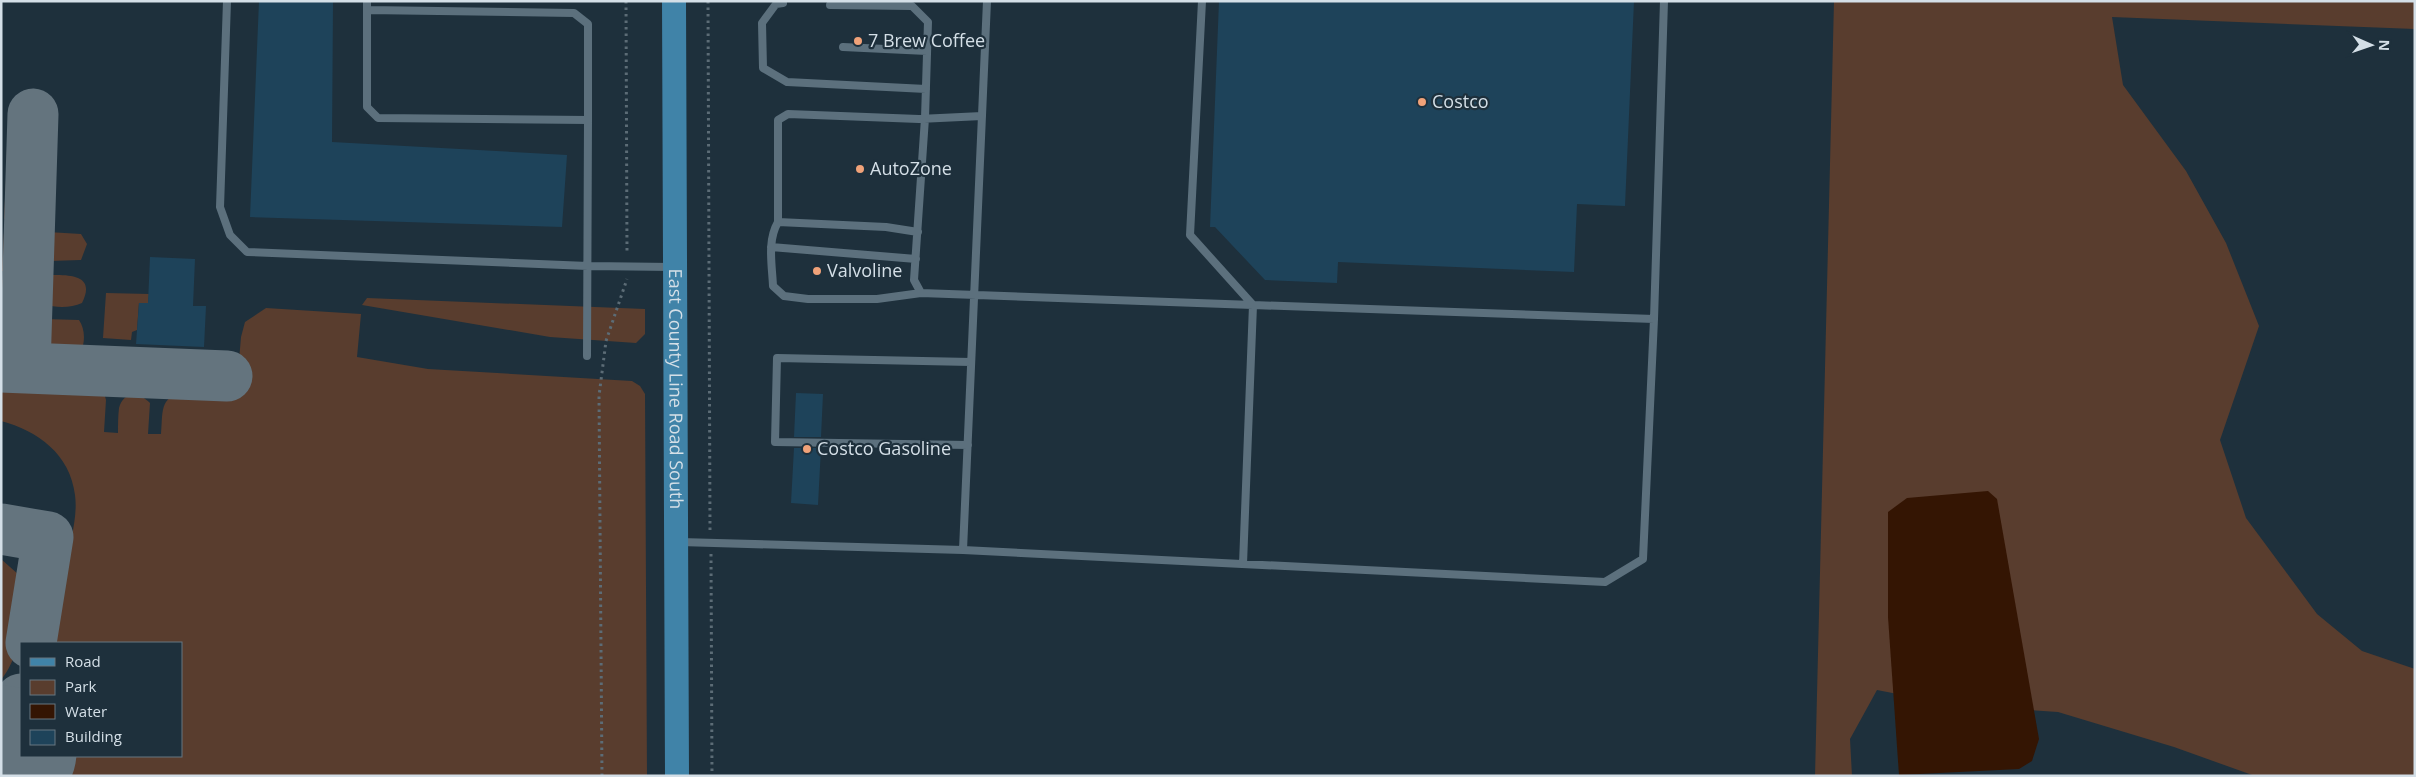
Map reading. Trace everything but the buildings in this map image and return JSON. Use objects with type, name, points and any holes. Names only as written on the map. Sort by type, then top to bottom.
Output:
[{"type":"main road","name":"East County Line Road South","points":[[674,1],[677,776]]},
{"type":"lane","points":[[227,1],[220,207],[230,235],[247,252],[588,266],[675,266]]},
{"type":"lane","points":[[367,1],[367,107],[378,118],[588,120]]},
{"type":"lane","points":[[963,550],[987,1]]},
{"type":"lane","points":[[1202,1],[1190,235],[1253,305],[1243,564]]},
{"type":"lane","points":[[676,542],[963,550],[1605,582],[1643,559],[1654,319],[1664,1]]},
{"type":"lane","points":[[783,3],[776,4],[762,23],[764,68],[787,82],[926,89]]},
{"type":"lane","points":[[830,5],[912,6],[928,22],[925,118],[914,280],[921,293]]},
{"type":"lane","points":[[367,10],[574,13],[588,24],[587,356]]},
{"type":"lane","points":[[843,47],[927,52]]},
{"type":"lane","points":[[982,116],[925,118],[788,114],[778,120],[778,222],[772,233],[771,247],[773,286],[784,296],[808,299],[877,299],[921,293],[1654,319]]},
{"type":"lane","points":[[778,222],[886,227],[918,232]]},
{"type":"lane","points":[[771,247],[916,259]]},
{"type":"lane","points":[[968,445],[775,442],[777,358],[971,362]]},
{"type":"path","points":[[602,776],[599,396],[606,341],[627,283],[626,1]]},
{"type":"path","points":[[708,1],[712,776]]},
{"type":"green space","points":[[1834,1],[2415,1],[2415,29],[2112,17],[2123,85],[2186,171],[2226,243],[2259,326],[2220,440],[2246,518],[2317,614],[2362,651],[2415,669],[2415,776],[2255,776],[2174,747],[2058,712],[1954,705],[1877,690],[1850,739],[1852,776],[1815,776]]},
{"type":"green space","points":[[8,131],[20,132],[22,135],[21,167],[17,169],[6,169]]},
{"type":"green space","points":[[6,180],[17,182],[21,187],[20,215],[11,219],[4,219]]},
{"type":"green space","points":[[4,232],[16,234],[18,238],[21,251],[17,269],[2,271]]},
{"type":"green space","points":[[41,233],[81,234],[87,244],[81,260],[49,261],[39,258],[34,244]]},
{"type":"green space","points":[[47,275],[71,276],[83,281],[86,286],[86,293],[82,303],[62,307],[48,305],[37,298],[33,292],[34,286],[37,281]]},
{"type":"green space","points":[[2,280],[14,282],[19,294],[18,304],[13,317],[1,319]]},
{"type":"green space","points":[[106,293],[149,294],[148,303],[139,303],[137,330],[132,332],[131,340],[103,338]]},
{"type":"green space","points":[[367,298],[645,309],[645,334],[636,343],[550,337],[362,305]]},
{"type":"green space","points":[[266,308],[361,314],[357,357],[428,369],[632,381],[640,386],[645,394],[647,776],[27,776],[31,757],[182,757],[182,642],[51,642],[73,530],[75,495],[67,468],[50,446],[27,431],[1,421],[1,380],[94,385],[103,389],[106,400],[104,432],[118,433],[118,417],[121,402],[128,396],[137,395],[150,403],[148,434],[161,434],[163,409],[172,396],[178,394],[236,396],[241,337],[245,322]]},
{"type":"green space","points":[[44,319],[79,320],[82,325],[84,338],[81,350],[74,361],[68,364],[56,365],[44,364],[39,359],[32,347],[31,340],[34,328]]},
{"type":"green space","points":[[1,327],[16,331],[13,353],[1,361]]},
{"type":"green space","points":[[1,559],[19,575],[22,616],[21,630],[14,657],[1,680]]},
{"type":"water","points":[[1988,491],[1997,499],[2039,739],[2032,761],[2019,769],[1899,775],[1888,617],[1888,512],[1907,498]]},
{"type":"taxiway","points":[[25,368],[33,114]]},
{"type":"taxiway","points":[[1,367],[227,376]]},
{"type":"taxiway","points":[[1,529],[48,537],[31,642]]},
{"type":"taxiway","points":[[12,752],[20,705]]},
{"type":"runway","points":[[1,750],[12,752]]},
{"type":"place","name":"7 Brew Coffee","points":[[858,41]]},
{"type":"place","name":"Costco","points":[[1422,102]]},
{"type":"place","name":"AutoZone","points":[[860,169]]},
{"type":"place","name":"Valvoline","points":[[817,271]]},
{"type":"place","name":"Costco Gasoline","points":[[807,449]]}]
